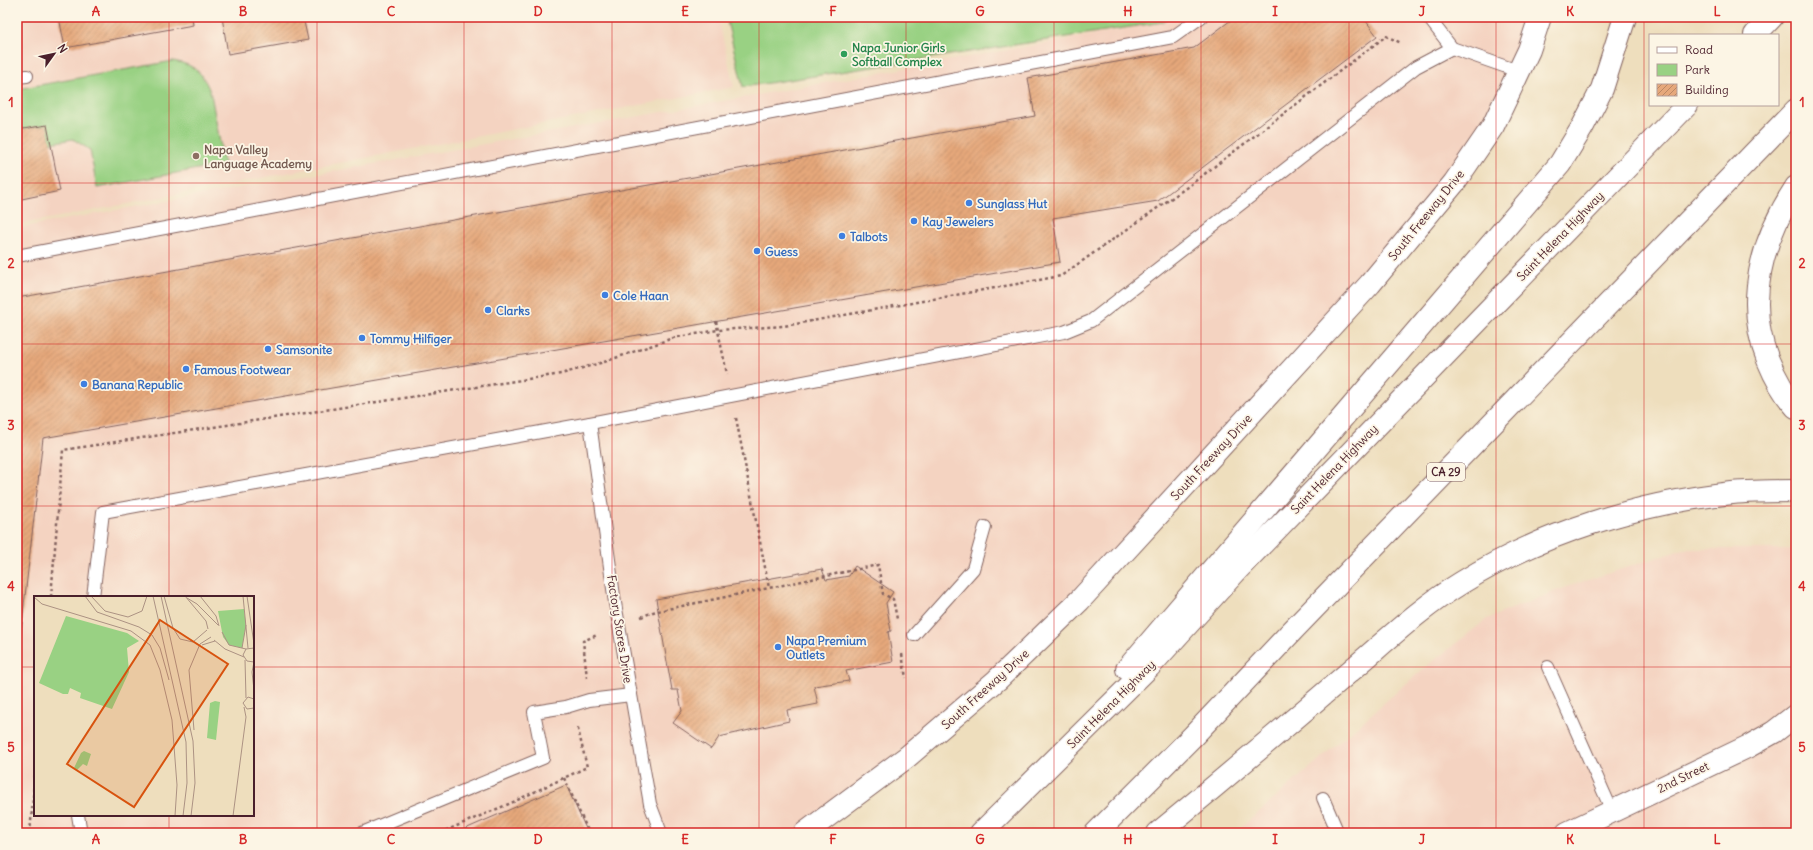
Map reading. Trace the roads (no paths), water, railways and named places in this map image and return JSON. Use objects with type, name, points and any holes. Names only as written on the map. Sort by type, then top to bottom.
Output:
[{"type":"main road","name":"South Freeway Drive","points":[[805,833],[919,747],[997,680],[1080,600],[1370,284],[1444,195],[1493,126],[1529,50],[1540,17]]},
{"type":"main road","points":[[1019,797],[1334,426],[1560,164],[1584,126],[1602,89],[1624,17]]},
{"type":"main road","points":[[1756,34],[1772,17]]},
{"type":"main road","name":"Saint Helena Highway","points":[[981,833],[1149,667],[1238,569],[1686,106]]},
{"type":"main road","name":"CA 29","points":[[1096,833],[1193,736],[1293,630],[1796,110]]},
{"type":"main road","points":[[1796,188],[1777,220],[1764,252],[1758,282],[1756,313],[1761,343],[1772,370],[1788,398],[1796,407]]},
{"type":"main road","points":[[1772,491],[1796,503]]},
{"type":"main road","points":[[1158,833],[1227,777],[1422,611],[1459,583],[1497,562],[1579,528],[1618,515],[1699,497],[1734,493],[1796,491]]},
{"type":"main road","name":"2nd Street","points":[[1567,833],[1749,746],[1774,732],[1796,715]]},
{"type":"lane","points":[[17,256],[1173,37],[1201,17]]},
{"type":"lane","points":[[1428,17],[1452,48],[1518,71]]},
{"type":"lane","points":[[93,596],[103,512],[590,423],[1064,332],[1091,321],[1416,68],[1452,48]]},
{"type":"lane","name":"Factory Stores Drive","points":[[590,423],[615,603],[650,804],[661,833]]},
{"type":"lane","points":[[914,635],[973,569],[986,527]]},
{"type":"lane","points":[[1548,667],[1612,812]]},
{"type":"lane","points":[[362,833],[543,758],[534,712],[566,707],[589,700],[632,695]]},
{"type":"lane","points":[[1323,798],[1338,833]]},
{"type":"lane","points":[[78,816],[80,833]]},
{"type":"place","name":"Napa Junior Girls Softball Complex","points":[[844,54]]},
{"type":"place","name":"Napa Valley Language Academy","points":[[196,156]]},
{"type":"place","name":"Sunglass Hut","points":[[969,203]]},
{"type":"place","name":"Kay Jewelers","points":[[914,221]]},
{"type":"place","name":"Talbots","points":[[842,236]]},
{"type":"place","name":"Guess","points":[[757,251]]},
{"type":"place","name":"Cole Haan","points":[[605,295]]},
{"type":"place","name":"Clarks","points":[[488,310]]},
{"type":"place","name":"Tommy Hilfiger","points":[[362,338]]},
{"type":"place","name":"Samsonite","points":[[268,349]]},
{"type":"place","name":"Famous Footwear","points":[[186,369]]},
{"type":"place","name":"Banana Republic","points":[[84,384]]},
{"type":"place","name":"Napa Premium Outlets","points":[[778,647]]}]
